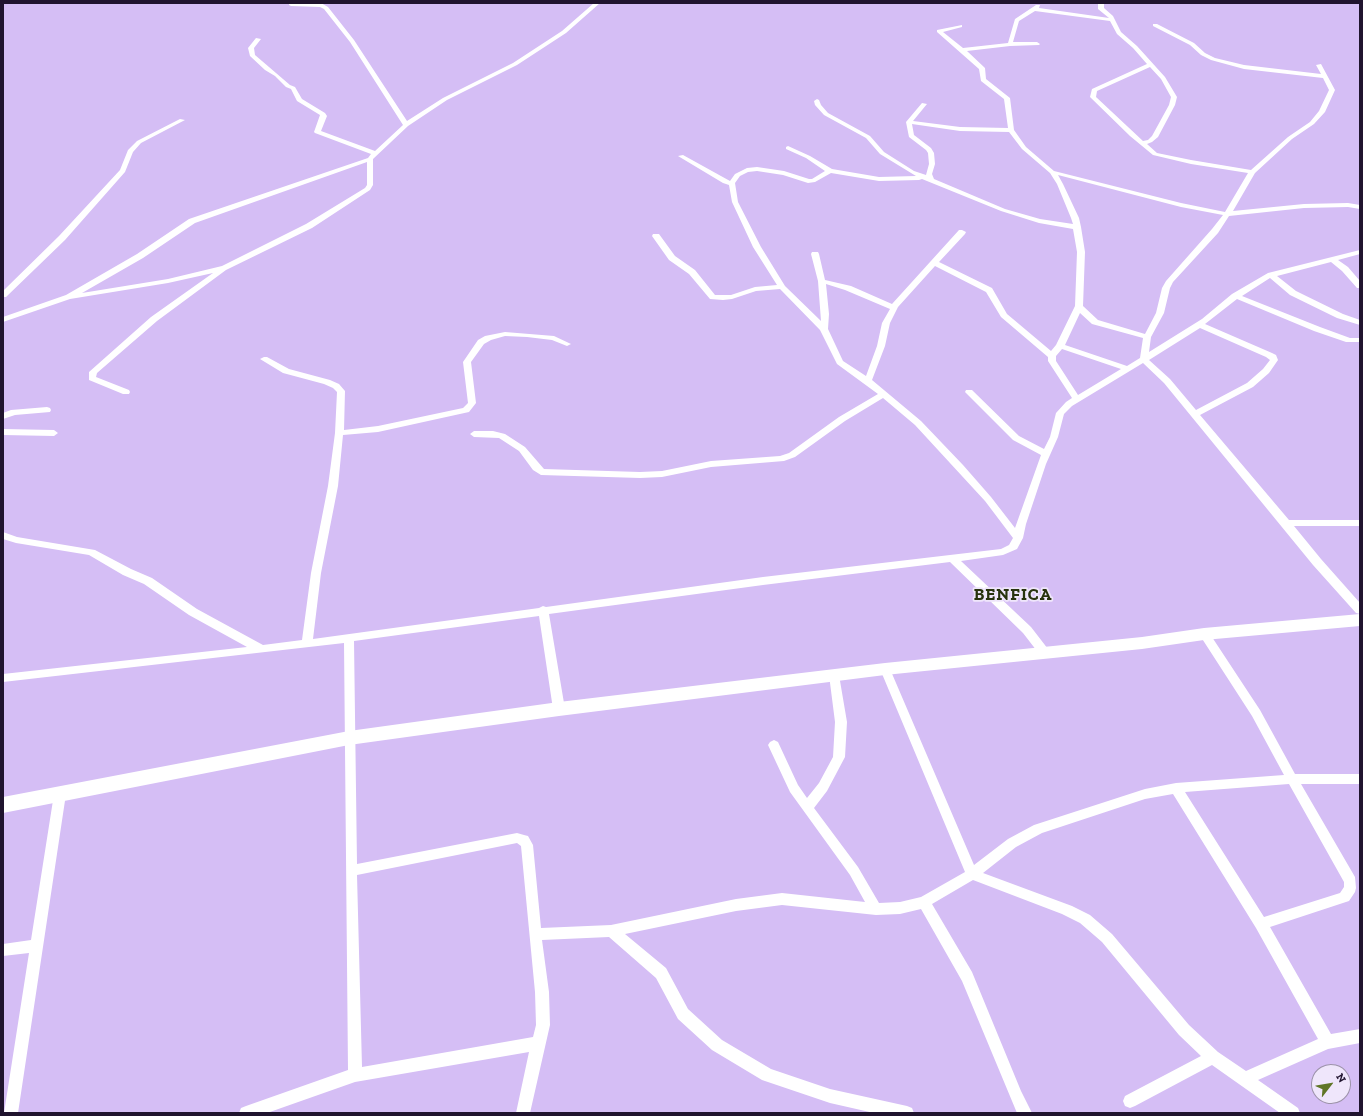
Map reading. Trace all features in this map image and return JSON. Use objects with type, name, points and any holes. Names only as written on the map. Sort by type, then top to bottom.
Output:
[{"type":"main road","points":[[3,804],[349,738],[559,709],[885,669],[1142,643],[1204,634],[1360,620]]},
{"type":"street","points":[[69,297],[140,256],[192,221],[373,156],[406,125],[444,99],[521,60],[564,32],[597,3]]},
{"type":"street","points":[[1010,44],[1017,20],[1041,3]]},
{"type":"street","points":[[1101,3],[1101,9],[1110,17],[1120,33],[1163,78],[1172,92],[1174,100],[1155,137],[1141,143]]},
{"type":"street","points":[[291,4],[321,5],[326,8],[352,41],[401,115],[406,125]]},
{"type":"street","points":[[1034,9],[1112,20]]},
{"type":"street","points":[[1155,25],[1192,44],[1203,54],[1213,59],[1244,67],[1324,76]]},
{"type":"street","points":[[960,26],[939,30],[982,68],[983,80],[1008,98],[1011,130],[1024,148],[1052,172],[1063,191],[1075,218],[1082,252],[1079,306],[1060,346],[1052,356]]},
{"type":"street","points":[[258,39],[251,48],[253,56],[288,86],[293,88],[299,100],[323,114],[324,116],[317,132],[373,156]]},
{"type":"street","points":[[962,50],[1010,44],[1037,44]]},
{"type":"street","points":[[1150,65],[1099,88],[1092,93],[1093,97],[1150,151],[1162,156],[1252,172]]},
{"type":"street","points":[[1144,360],[1146,337],[1160,313],[1166,288],[1170,280],[1215,232],[1234,205],[1252,172],[1290,138],[1312,123],[1322,112],[1332,90],[1319,65]]},
{"type":"street","points":[[818,101],[818,105],[826,114],[868,137],[882,153],[902,167],[1003,210],[1039,221],[1076,227]]},
{"type":"street","points":[[924,104],[909,122],[911,136],[929,149],[931,153],[932,164],[928,179]]},
{"type":"street","points":[[3,295],[62,238],[123,171],[130,151],[139,142],[182,120]]},
{"type":"street","points":[[909,122],[960,129],[1011,130]]},
{"type":"street","points":[[788,148],[808,157],[830,171],[879,179],[928,179]]},
{"type":"street","points":[[126,392],[92,378],[93,372],[154,319],[224,268],[310,226],[368,189],[370,185],[373,156]]},
{"type":"street","points":[[681,156],[725,182],[732,183]]},
{"type":"street","points":[[830,171],[813,181],[808,182],[784,172],[757,169],[747,170],[737,175],[732,183],[735,202],[758,247],[782,287],[801,308],[824,329],[840,362],[868,381],[918,423],[960,467],[1018,538]]},
{"type":"street","points":[[1052,172],[1181,205],[1227,214],[1304,206],[1348,205],[1360,207]]},
{"type":"street","points":[[868,381],[886,323],[894,308],[962,232]]},
{"type":"street","points":[[656,236],[672,258],[692,272],[713,297],[732,297],[755,289],[782,287]]},
{"type":"street","points":[[3,678],[307,644],[543,610],[763,581],[1003,552],[1013,547],[1018,538],[1021,524],[1054,436],[1060,413],[1069,404],[1200,325],[1236,296],[1257,282],[1272,275],[1360,252]]},
{"type":"street","points":[[815,254],[822,281],[824,329]]},
{"type":"street","points":[[1332,259],[1345,269],[1360,286]]},
{"type":"street","points":[[934,264],[988,290],[1004,315],[1052,356],[1053,364],[1077,399]]},
{"type":"street","points":[[3,320],[69,297],[168,281],[224,268]]},
{"type":"street","points":[[1272,275],[1293,293],[1340,316],[1360,323]]},
{"type":"street","points":[[822,281],[848,288],[894,308]]},
{"type":"street","points":[[1236,296],[1317,329],[1349,340],[1360,340]]},
{"type":"street","points":[[1079,306],[1083,312],[1095,322]]},
{"type":"street","points":[[1072,321],[1095,322],[1146,337]]},
{"type":"street","points":[[1194,414],[1250,385],[1260,377],[1274,360],[1274,357],[1200,325]]},
{"type":"street","points":[[339,433],[378,429],[466,410],[472,403],[467,362],[481,342],[488,338],[505,334],[527,335],[554,338],[567,344]]},
{"type":"street","points":[[1060,346],[1128,369]]},
{"type":"street","points":[[264,359],[286,371],[327,382],[336,386],[341,391],[339,433],[333,486],[316,573],[307,644]]},
{"type":"street","points":[[1144,360],[1167,381],[1317,562],[1360,610]]},
{"type":"street","points":[[969,392],[1016,438],[1046,454]]},
{"type":"street","points":[[474,434],[493,434],[502,436],[522,449],[536,468],[541,472],[548,474],[662,474],[712,464],[781,459],[792,455],[842,419],[884,394]]},
{"type":"street","points":[[3,416],[14,412],[47,410]]},
{"type":"street","points":[[3,432],[54,433]]},
{"type":"street","points":[[1286,523],[1360,523]]},
{"type":"street","points":[[3,535],[16,540],[91,552],[127,572],[148,581],[193,612],[261,649]]},
{"type":"street","points":[[952,558],[1027,630],[1044,652]]},
{"type":"street","points":[[543,610],[559,709]]},
{"type":"street","points":[[1204,634],[1256,713],[1350,881],[1350,888],[1344,897],[1261,924]]},
{"type":"street","points":[[348,638],[355,1075]]},
{"type":"street","points":[[885,669],[972,874],[1067,910],[1085,919],[1107,938],[1184,1030],[1212,1057],[1293,1113]]},
{"type":"street","points":[[807,808],[823,787],[839,758],[841,722],[834,675]]},
{"type":"street","points":[[774,745],[794,788],[854,871],[876,909]]},
{"type":"street","points":[[535,934],[612,931],[736,905],[782,899],[876,909],[900,908],[924,902],[972,874],[1012,844],[1038,829],[1144,794],[1176,788],[1292,779],[1360,779]]},
{"type":"street","points":[[1176,788],[1261,924],[1328,1042]]},
{"type":"street","points":[[11,1113],[60,794]]},
{"type":"street","points":[[351,870],[517,838],[524,840],[527,845],[542,992],[542,1025],[523,1113]]},
{"type":"street","points":[[924,902],[967,977],[1016,1096],[1025,1113]]},
{"type":"street","points":[[612,931],[661,973],[683,1014],[717,1046],[767,1076],[830,1096],[907,1113]]},
{"type":"street","points":[[3,950],[38,945]]},
{"type":"street","points":[[1245,1079],[1282,1061],[1328,1042],[1360,1036]]},
{"type":"street","points":[[246,1113],[355,1075],[538,1043]]},
{"type":"street","points":[[1130,1101],[1212,1057]]},
{"type":"district","name":"BENFICA","points":[[1013,595]]}]
